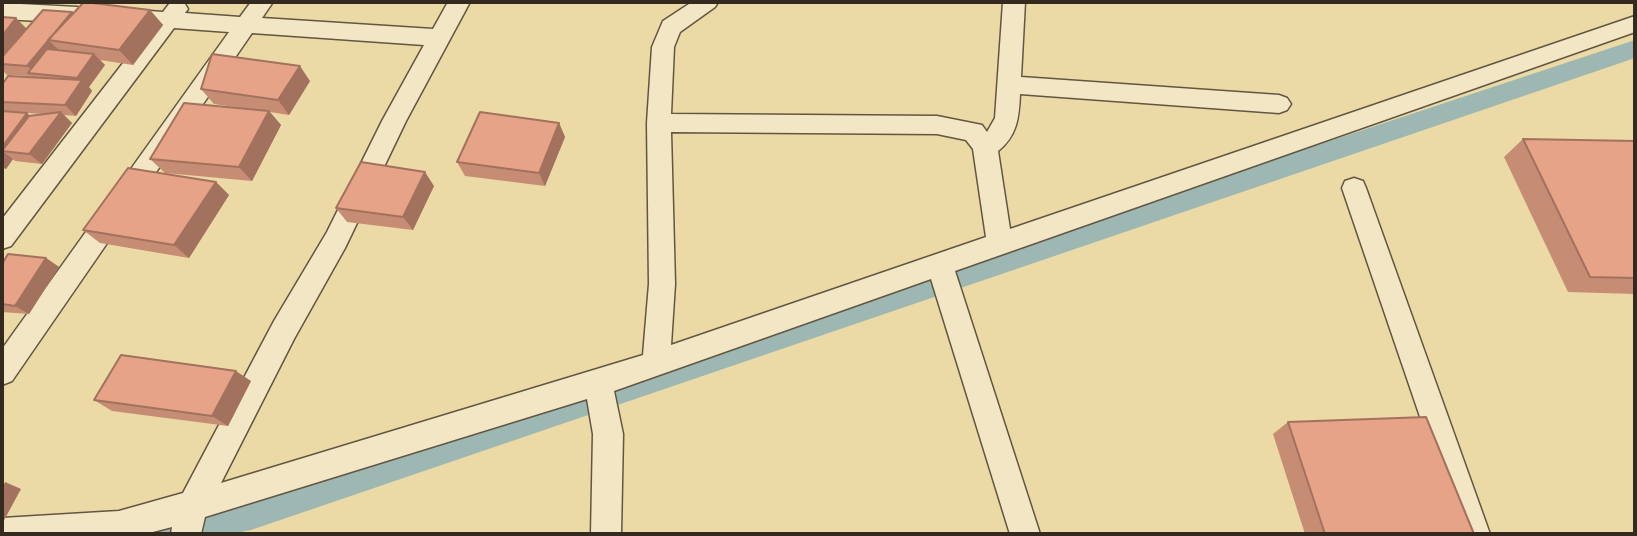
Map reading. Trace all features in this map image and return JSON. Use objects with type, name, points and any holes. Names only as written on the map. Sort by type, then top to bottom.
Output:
[{"type":"street","points":[[2,372],[262,2]]},
{"type":"street","points":[[190,520],[284,330],[336,240],[394,121],[458,2]]},
{"type":"street","points":[[656,362],[662,284],[659,122],[663,47],[671,27],[706,2]]},
{"type":"street","points":[[985,147],[1000,135],[1005,126],[1014,2]]},
{"type":"street","points":[[2,238],[176,10]]},
{"type":"street","points":[[2,11],[99,16],[176,10],[245,24],[441,38]]},
{"type":"street","points":[[2,533],[190,520],[598,383],[1635,24]]},
{"type":"street","points":[[1009,85],[1279,104]]},
{"type":"street","points":[[659,122],[937,125],[974,132],[985,147],[1000,244]]},
{"type":"street","points":[[1354,188],[1475,534]]},
{"type":"street","points":[[940,265],[1026,534]]},
{"type":"street","points":[[598,383],[608,434],[606,534]]},
{"type":"building","points":[[84,2],[150,10],[119,50],[48,40]]},
{"type":"building","points":[[43,10],[72,12],[27,66],[2,64],[2,57]]},
{"type":"building","points":[[2,17],[16,18],[2,36]]},
{"type":"building","points":[[47,49],[94,54],[77,78],[28,73]]},
{"type":"building","points":[[212,54],[300,66],[278,100],[201,89]]},
{"type":"building","points":[[8,76],[82,80],[65,105],[2,102],[2,85]]},
{"type":"building","points":[[184,103],[269,111],[239,167],[150,159]]},
{"type":"building","points":[[2,111],[27,113],[2,147]]},
{"type":"building","points":[[61,112],[29,154],[2,151],[29,116]]},
{"type":"building","points":[[480,112],[559,123],[539,173],[457,162]]},
{"type":"building","points":[[1523,139],[1635,141],[1635,278],[1590,277]]},
{"type":"building","points":[[361,162],[425,172],[403,217],[336,208]]},
{"type":"building","points":[[128,168],[216,182],[174,245],[83,230]]},
{"type":"building","points":[[8,254],[46,258],[15,306],[2,304],[2,264]]},
{"type":"building","points":[[121,355],[236,371],[212,416],[94,400]]},
{"type":"building","points":[[1426,417],[1474,534],[1325,534],[1288,422]]},
{"type":"waterway","points":[[142,534],[251,514],[1635,49]]}]
